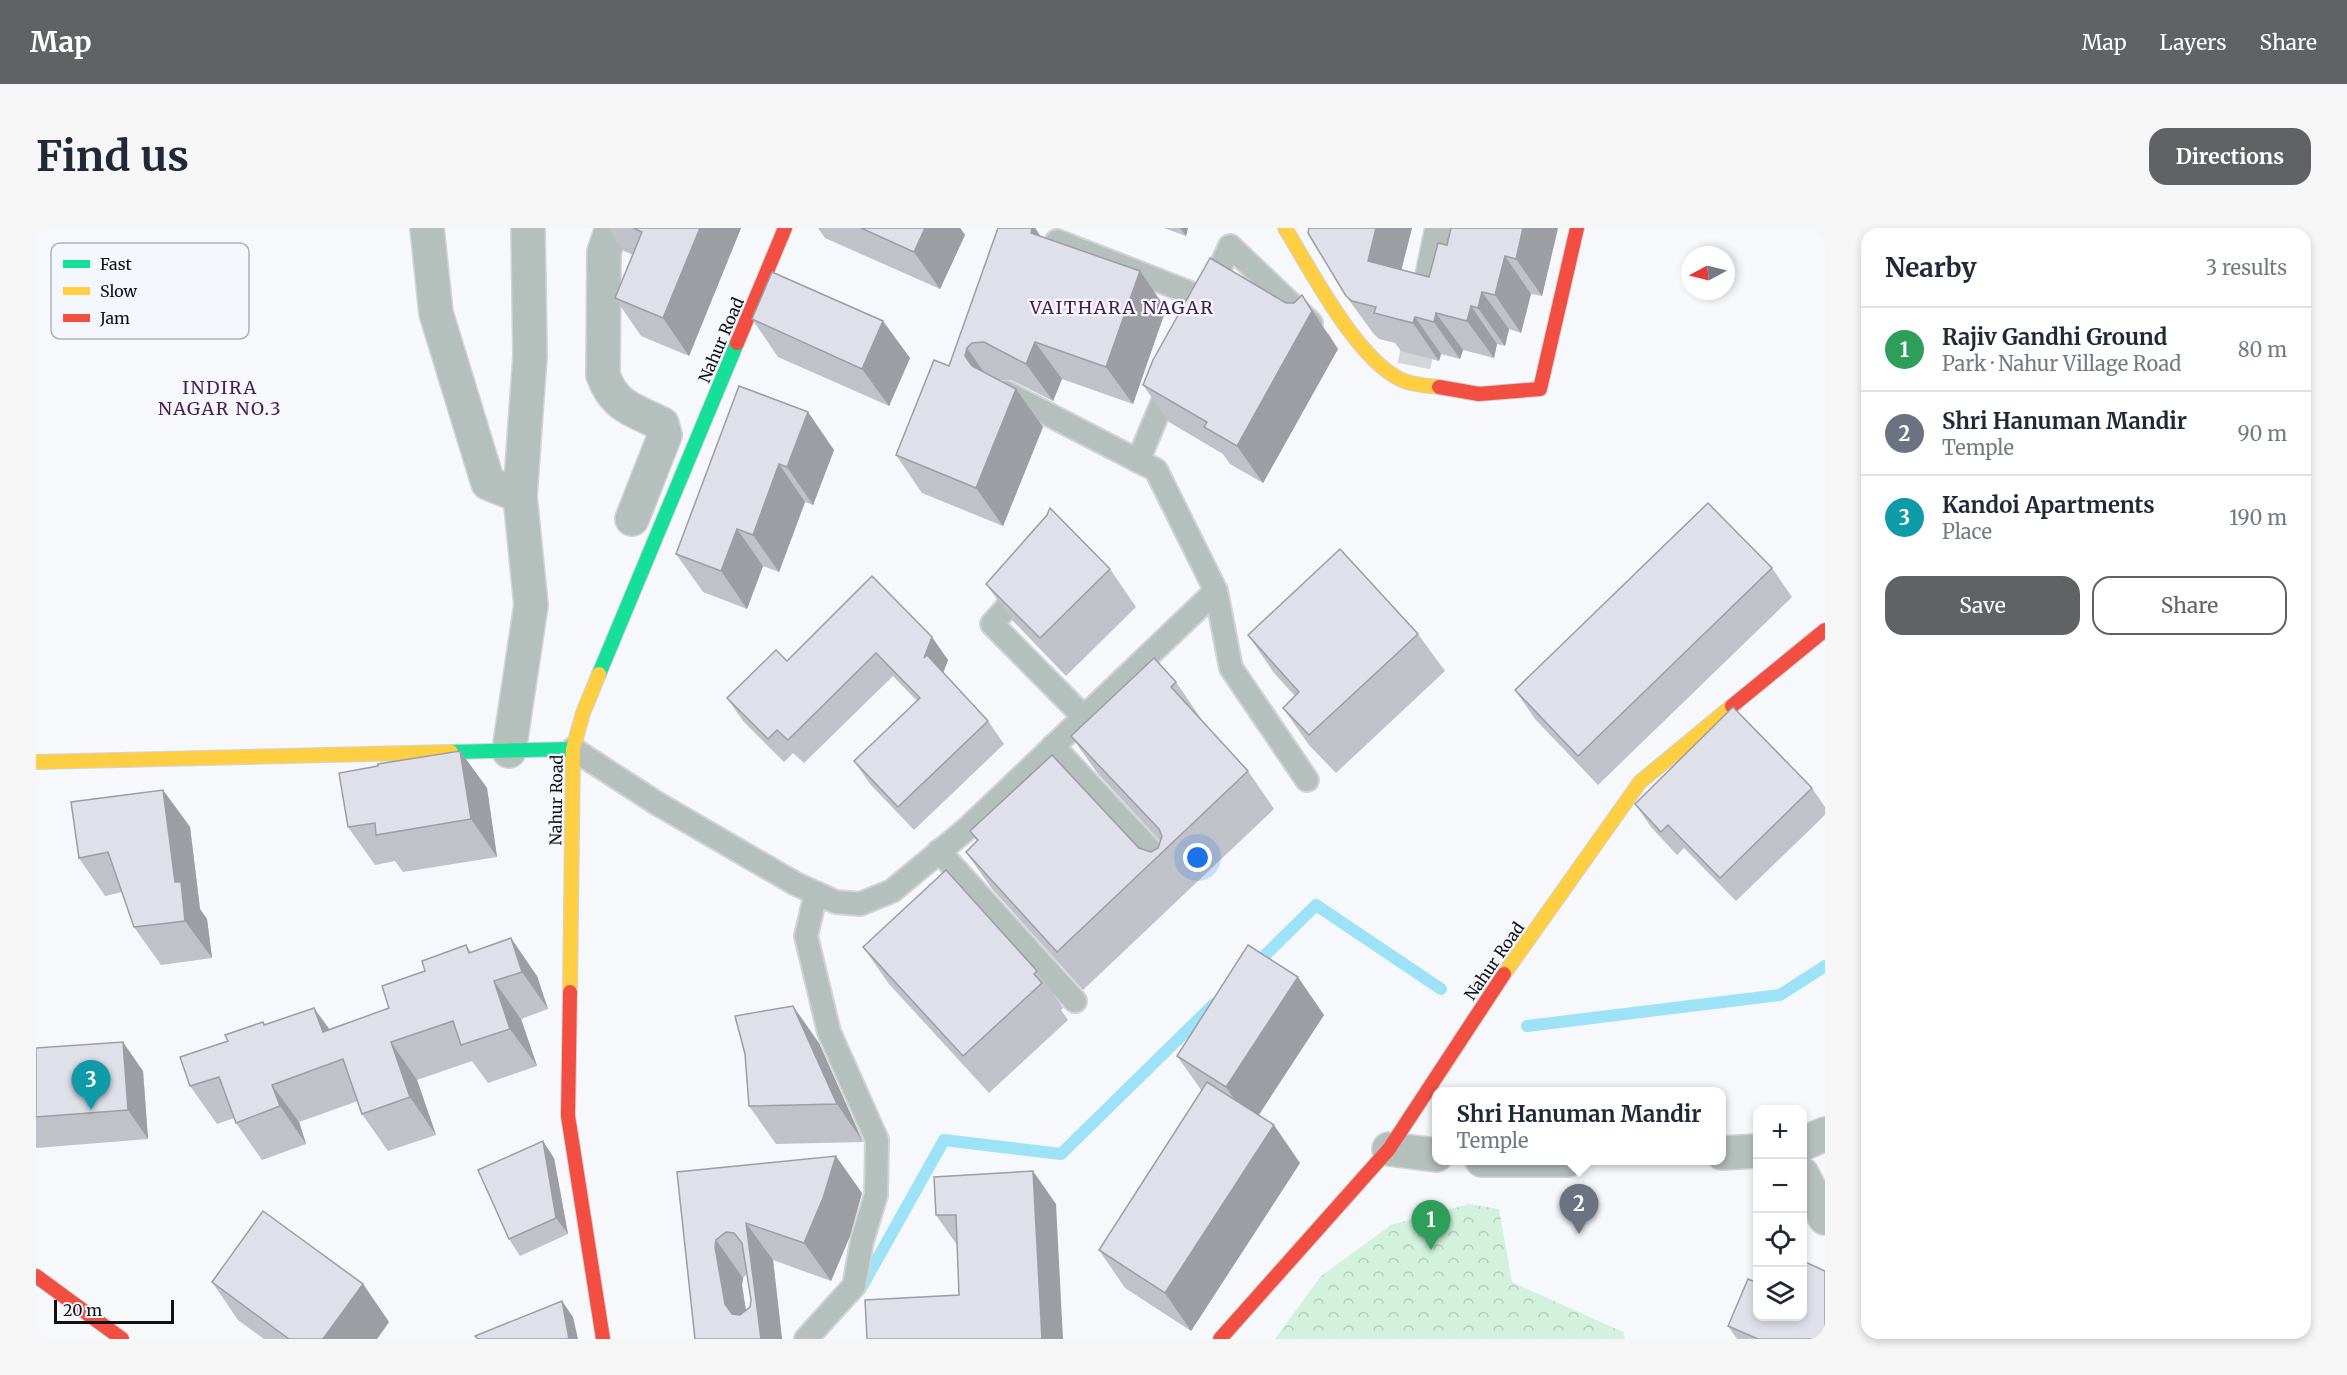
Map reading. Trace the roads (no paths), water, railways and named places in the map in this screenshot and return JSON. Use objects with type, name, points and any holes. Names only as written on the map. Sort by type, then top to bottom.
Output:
[{"type":"street","points":[[427,228],[436,313],[488,483],[520,496]]},
{"type":"street","points":[[509,751],[531,605],[520,496],[530,356],[528,228]]},
{"type":"street","points":[[612,228],[606,240],[604,252],[603,375],[616,401],[662,424],[665,435],[662,485],[632,519]]},
{"type":"street","name":"Nahur Road","points":[[603,1339],[568,1116],[573,749],[583,713],[662,485],[785,228]]},
{"type":"street","points":[[1286,228],[1358,345],[1384,370],[1406,382],[1413,374],[1479,394],[1540,389],[1577,228]]},
{"type":"street","points":[[1430,286],[1442,228]]},
{"type":"street","name":"Nahur Road","points":[[1220,1339],[1389,1149],[1499,980],[1640,782],[1825,630]]},
{"type":"street","points":[[36,762],[573,749]]},
{"type":"street","points":[[1807,1142],[1825,1134]]},
{"type":"street","points":[[1389,1149],[1432,1154]]},
{"type":"street","points":[[1726,1153],[1753,1151]]},
{"type":"street","points":[[1807,1182],[1825,1218]]},
{"type":"street","points":[[36,1276],[122,1339]]},
{"type":"lane","points":[[1057,241],[1206,299]]},
{"type":"lane","points":[[1192,331],[1230,246],[1316,328]]},
{"type":"lane","points":[[1138,461],[1179,364]]},
{"type":"lane","points":[[1005,393],[1156,470],[1216,591],[1231,668],[1307,780]]},
{"type":"lane","points":[[1040,570],[992,624],[1084,717]]},
{"type":"lane","points":[[573,749],[658,804],[796,884],[836,902],[860,904],[892,891],[968,828],[1216,591]]},
{"type":"lane","points":[[1053,746],[1175,876]]},
{"type":"lane","points":[[939,851],[1075,1001]]},
{"type":"lane","points":[[806,1339],[854,1286],[862,1241],[876,1195],[877,1140],[829,1032],[806,936],[816,893]]},
{"type":"waterway","points":[[1253,967],[1316,905],[1441,989]]},
{"type":"waterway","points":[[1527,1026],[1780,995],[1825,966]]},
{"type":"waterway","points":[[860,1290],[944,1140],[1061,1154],[1214,1004]]},
{"type":"tunnel","points":[[1414,366],[1425,311]]},
{"type":"place","name":"Kandoi Apartments","points":[[91,1110]]},
{"type":"place","name":"Shri Hanuman Mandir","points":[[1579,1234]]},
{"type":"place","name":"Rajiv Gandhi Ground","points":[[1431,1250]]},
{"type":"district","name":"VAITHARA NAGAR","points":[[1122,308]]},
{"type":"district","name":"INDIRA NAGAR NO.3","points":[[220,398]]}]
